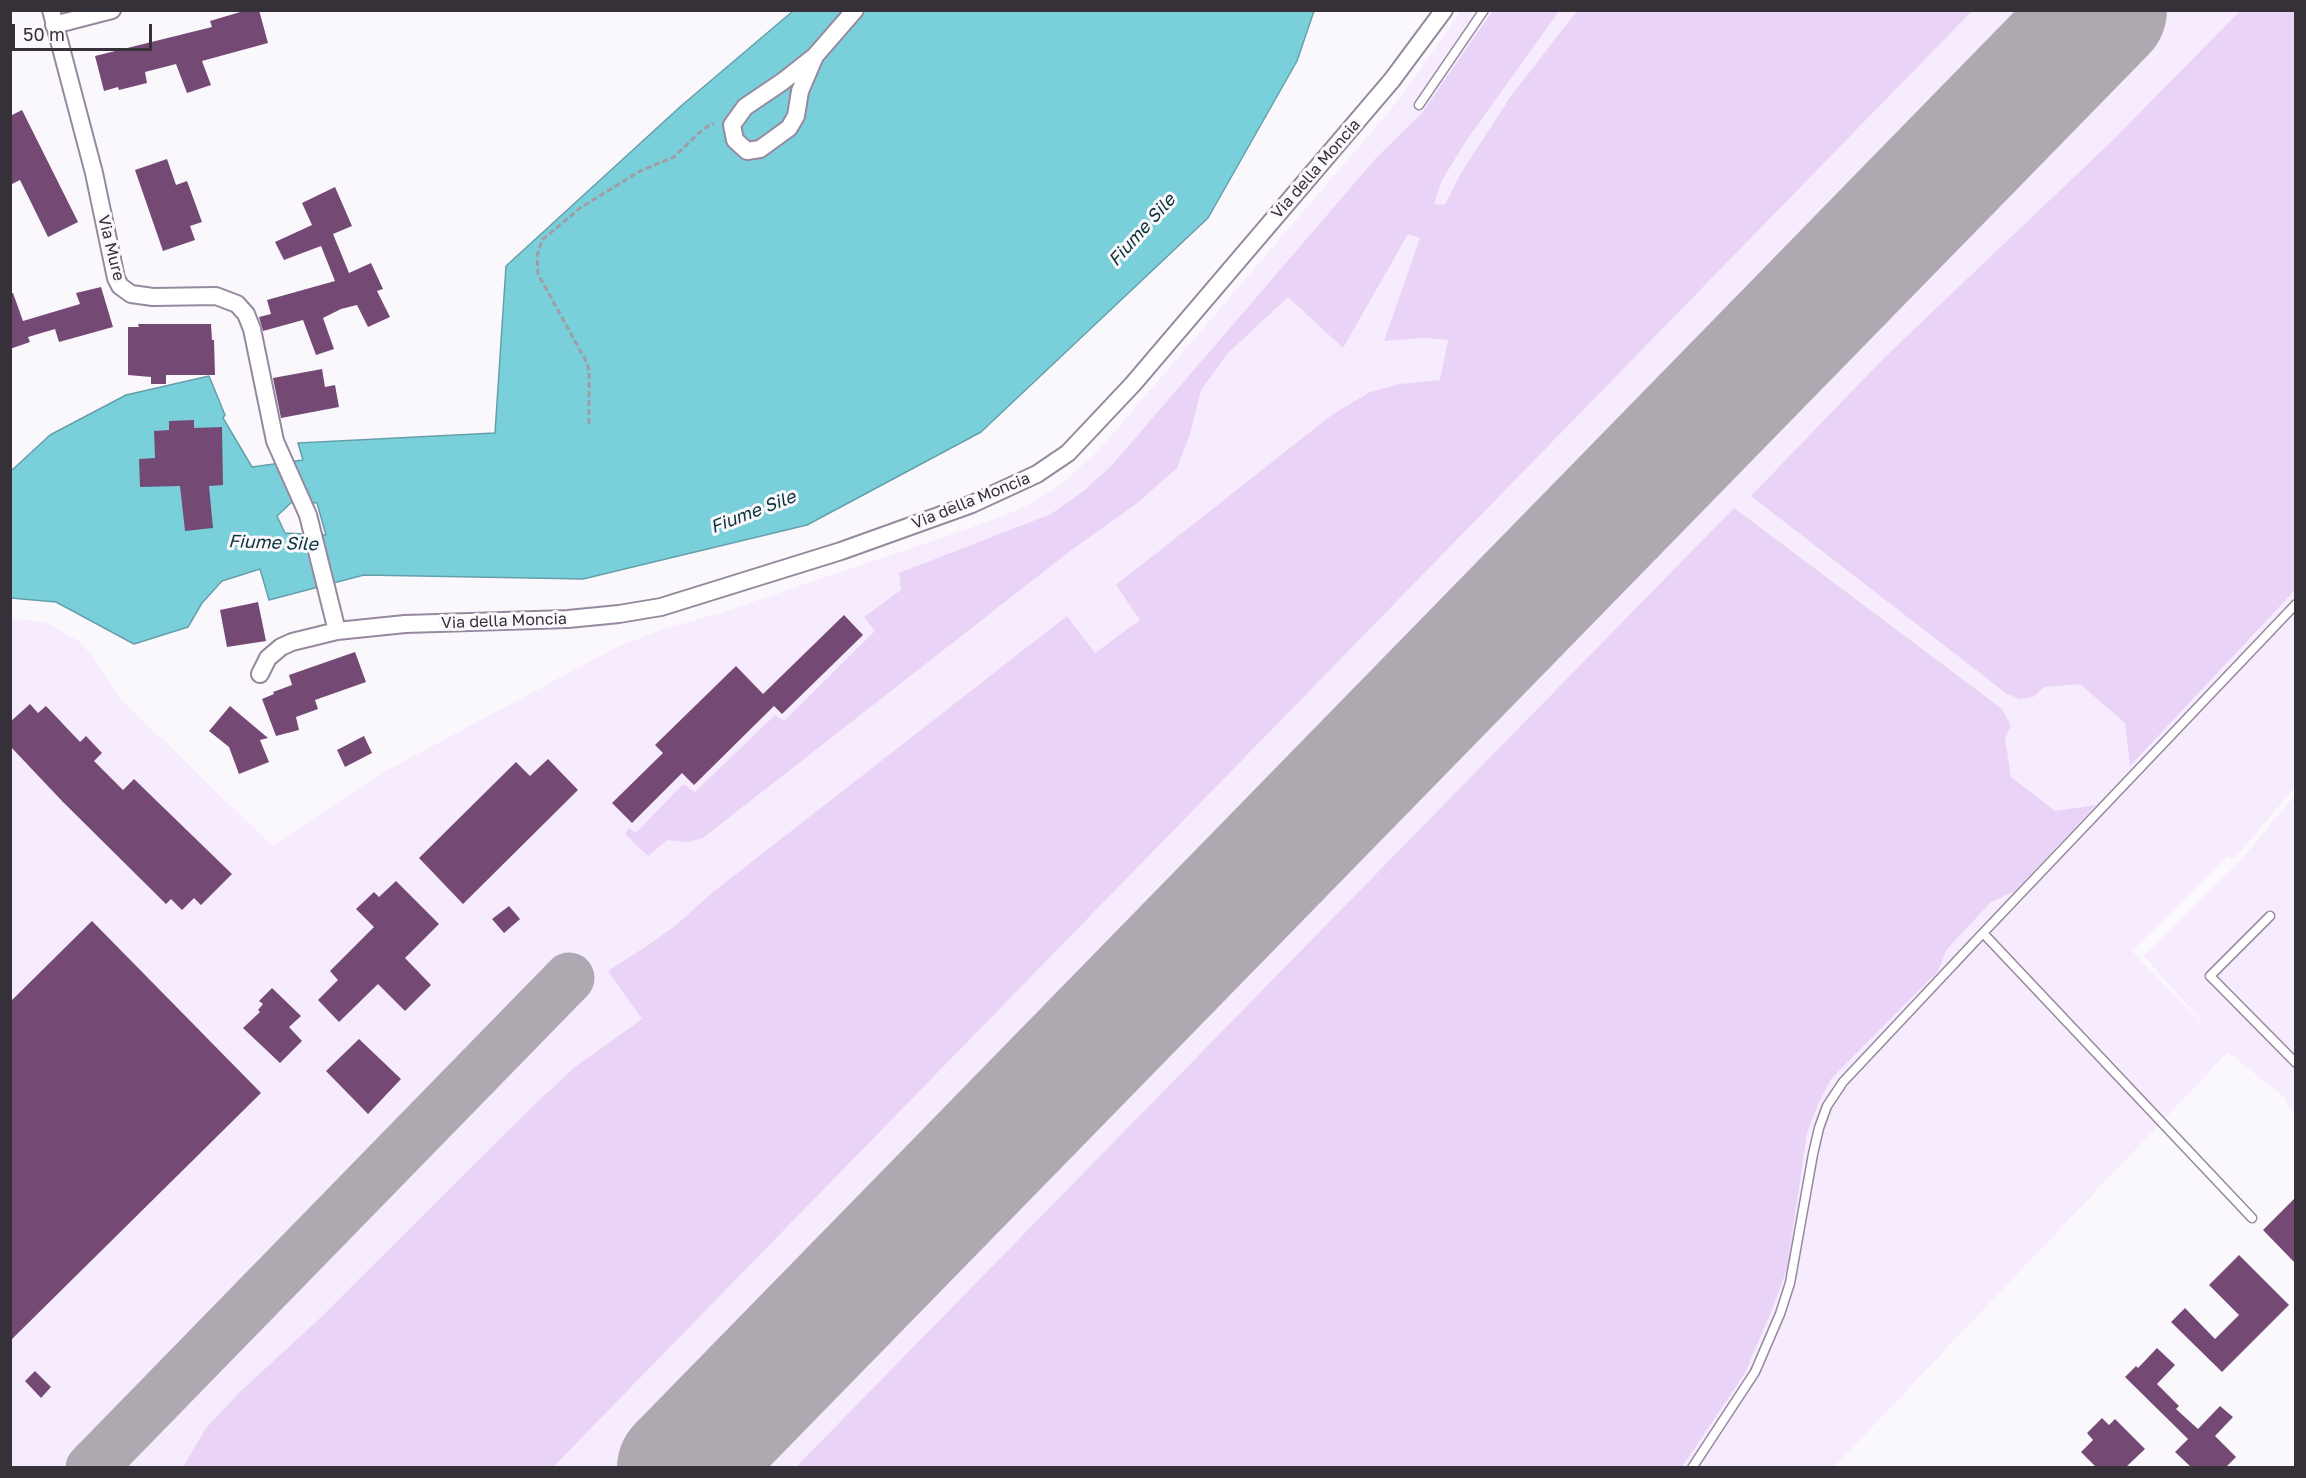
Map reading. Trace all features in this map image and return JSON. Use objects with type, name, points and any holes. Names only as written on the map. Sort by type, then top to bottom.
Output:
[{"type":"street","points":[[52,18],[112,10]]},
{"type":"street","points":[[814,56],[800,91],[796,117],[789,128],[760,149],[747,151],[735,140],[732,125],[745,107],[782,82],[814,56],[855,10]]},
{"type":"street","name":"Via della Moncia","points":[[260,674],[268,658],[281,647],[337,631],[405,624],[568,619],[630,613],[662,607],[841,551],[972,504],[1037,474],[1068,453],[1133,384],[1392,80],[1444,10]]},
{"type":"street","name":"Via Mure","points":[[52,18],[94,173],[113,269],[120,286],[125,291],[140,296],[216,296],[242,307],[252,329],[267,406],[279,452],[306,508],[337,631]]},
{"type":"lane","points":[[1419,105],[1484,10]]},
{"type":"lane","points":[[1692,1467],[1755,1372],[1780,1314],[1790,1283],[1819,1128],[1827,1106],[1843,1082],[2295,604]]},
{"type":"lane","points":[[2270,916],[2210,976],[2295,1063]]},
{"type":"lane","points":[[1983,933],[2252,1218]]},
{"type":"path","points":[[589,424],[589,371],[584,357],[538,274],[537,256],[542,240],[580,208],[640,171],[674,157],[703,129],[745,107]]},
{"type":"shaded area","points":[[1493,10],[1559,11],[1468,138],[1442,180],[1434,204],[1445,205],[1461,173],[1511,96],[1577,11],[1972,11],[553,1467],[183,1467],[206,1428],[243,1389],[316,1322],[575,1067],[642,1019],[608,971],[675,926],[713,892],[1067,616],[1095,653],[1140,620],[1116,585],[1333,414],[1370,392],[1400,384],[1440,380],[1448,340],[1424,338],[1384,341],[1420,238],[1408,234],[1343,348],[1288,297],[1227,354],[1201,390],[1190,434],[1177,468],[1136,504],[1070,551],[703,838],[687,842],[667,840],[648,856],[625,834],[629,828],[636,833],[683,784],[695,792],[775,715],[784,721],[875,631],[864,617],[901,590],[899,573],[1051,514],[1085,490],[1113,464],[1377,157],[1422,113]]},
{"type":"shaded area","points":[[1460,11],[2295,11],[2295,787],[2234,859],[2228,856],[2132,951],[2216,1038],[2144,956],[2240,861],[2295,795],[2295,1112],[2286,1104],[2286,1099],[2228,1052],[1834,1467],[11,1467],[10,619],[32,620],[48,624],[79,641],[120,698],[272,846],[382,773],[617,647],[661,630],[720,613],[970,528],[1020,509],[1056,488],[1096,453],[1387,114]]},
{"type":"shaded area","points":[[2240,11],[2295,11],[2295,590],[2130,766],[2125,723],[2080,684],[2044,687],[2033,697],[2020,699],[2007,694],[1751,496],[1885,357],[2113,140]]},
{"type":"shaded area","points":[[1734,508],[2002,709],[2011,726],[2005,737],[2011,777],[2055,811],[2096,805],[2015,891],[1991,902],[1947,949],[1938,971],[1831,1079],[1807,1133],[1787,1269],[1769,1317],[1745,1373],[1682,1467],[796,1467]]},
{"type":"water","name":"Fiume Sile","points":[[793,11],[1314,11],[1297,61],[1208,218],[981,432],[807,525],[583,579],[364,575],[269,600],[260,569],[222,581],[202,603],[188,627],[134,644],[56,602],[11,598],[11,471],[50,435],[126,395],[209,376],[225,415],[223,418],[252,467],[303,460],[298,443],[495,433],[506,266],[681,106]],"holes":[[[293,501],[317,503],[326,535],[285,533],[277,516]]]},
{"type":"building","points":[[247,10],[259,10],[268,43],[202,61],[211,85],[187,93],[176,64],[145,72],[147,83],[104,91],[95,56],[212,27],[210,21]]},
{"type":"building","points":[[22,110],[78,222],[48,237],[20,180],[10,185],[10,116]]},
{"type":"building","points":[[167,159],[176,185],[187,181],[202,222],[190,226],[195,240],[163,251],[135,170]]},
{"type":"building","points":[[335,187],[352,226],[333,234],[349,273],[371,263],[383,289],[377,291],[390,317],[368,327],[357,305],[341,309],[323,318],[334,349],[316,355],[303,320],[263,331],[259,317],[271,314],[267,300],[335,281],[321,246],[284,260],[275,242],[312,225],[302,203]]},
{"type":"building","points":[[101,287],[113,327],[59,342],[55,329],[28,337],[30,342],[10,349],[10,293],[13,293],[23,321],[80,304],[76,293]]},
{"type":"building","points":[[138,324],[211,324],[215,375],[166,375],[166,384],[151,384],[151,377],[128,375],[128,327],[139,327]]},
{"type":"building","points":[[322,369],[325,387],[335,385],[339,407],[281,418],[273,378]]},
{"type":"building","points":[[194,420],[194,428],[222,427],[223,485],[209,486],[213,528],[185,531],[180,486],[140,487],[139,459],[155,458],[154,431],[169,430],[169,421]]},
{"type":"building","points":[[258,602],[266,641],[227,647],[220,610]]},
{"type":"building","points":[[844,615],[863,635],[782,714],[774,706],[694,785],[682,773],[632,823],[612,803],[663,753],[655,745],[736,666],[763,694]]},
{"type":"building","points":[[355,652],[366,682],[315,700],[318,709],[296,717],[299,730],[276,736],[262,699],[292,685],[289,675]]},
{"type":"building","points":[[30,704],[38,713],[46,706],[80,742],[86,736],[102,753],[94,761],[123,790],[134,779],[232,874],[201,905],[194,898],[182,910],[171,899],[166,904],[10,746],[10,722]]},
{"type":"building","points":[[230,706],[268,738],[260,740],[269,762],[239,774],[229,747],[209,731]]},
{"type":"building","points":[[364,736],[372,753],[345,767],[337,750]]},
{"type":"building","points":[[548,759],[578,790],[463,904],[419,858],[516,762],[530,776]]},
{"type":"building","points":[[396,881],[439,924],[405,958],[431,985],[405,1011],[378,984],[339,1022],[318,1000],[338,980],[330,971],[374,927],[356,909],[374,892],[379,897]]},
{"type":"building","points":[[509,906],[520,919],[504,933],[492,919]]},
{"type":"building","points":[[92,921],[261,1093],[10,1341],[10,1002]]},
{"type":"building","points":[[272,988],[301,1016],[289,1027],[302,1041],[280,1063],[243,1028],[260,1012],[258,1010],[263,1004],[259,1001]]},
{"type":"building","points":[[359,1039],[401,1079],[368,1114],[326,1071]]},
{"type":"building","points":[[2295,1198],[2295,1263],[2263,1230]]},
{"type":"building","points":[[2239,1255],[2289,1305],[2222,1372],[2171,1322],[2185,1308],[2215,1339],[2239,1315],[2209,1285]]},
{"type":"building","points":[[2157,1348],[2175,1365],[2157,1384],[2179,1406],[2176,1409],[2198,1429],[2220,1406],[2233,1417],[2215,1436],[2236,1457],[2226,1467],[2191,1467],[2175,1452],[2188,1439],[2125,1377],[2136,1366],[2138,1368]]},
{"type":"building","points":[[35,1371],[51,1387],[41,1398],[25,1381]]},
{"type":"building","points":[[2102,1418],[2109,1425],[2115,1419],[2145,1449],[2126,1467],[2096,1467],[2081,1452],[2093,1440],[2087,1433]]},
{"type":"taxiway","points":[[91,1468],[569,978]]},
{"type":"runway","points":[[680,1468],[2104,10]]}]
